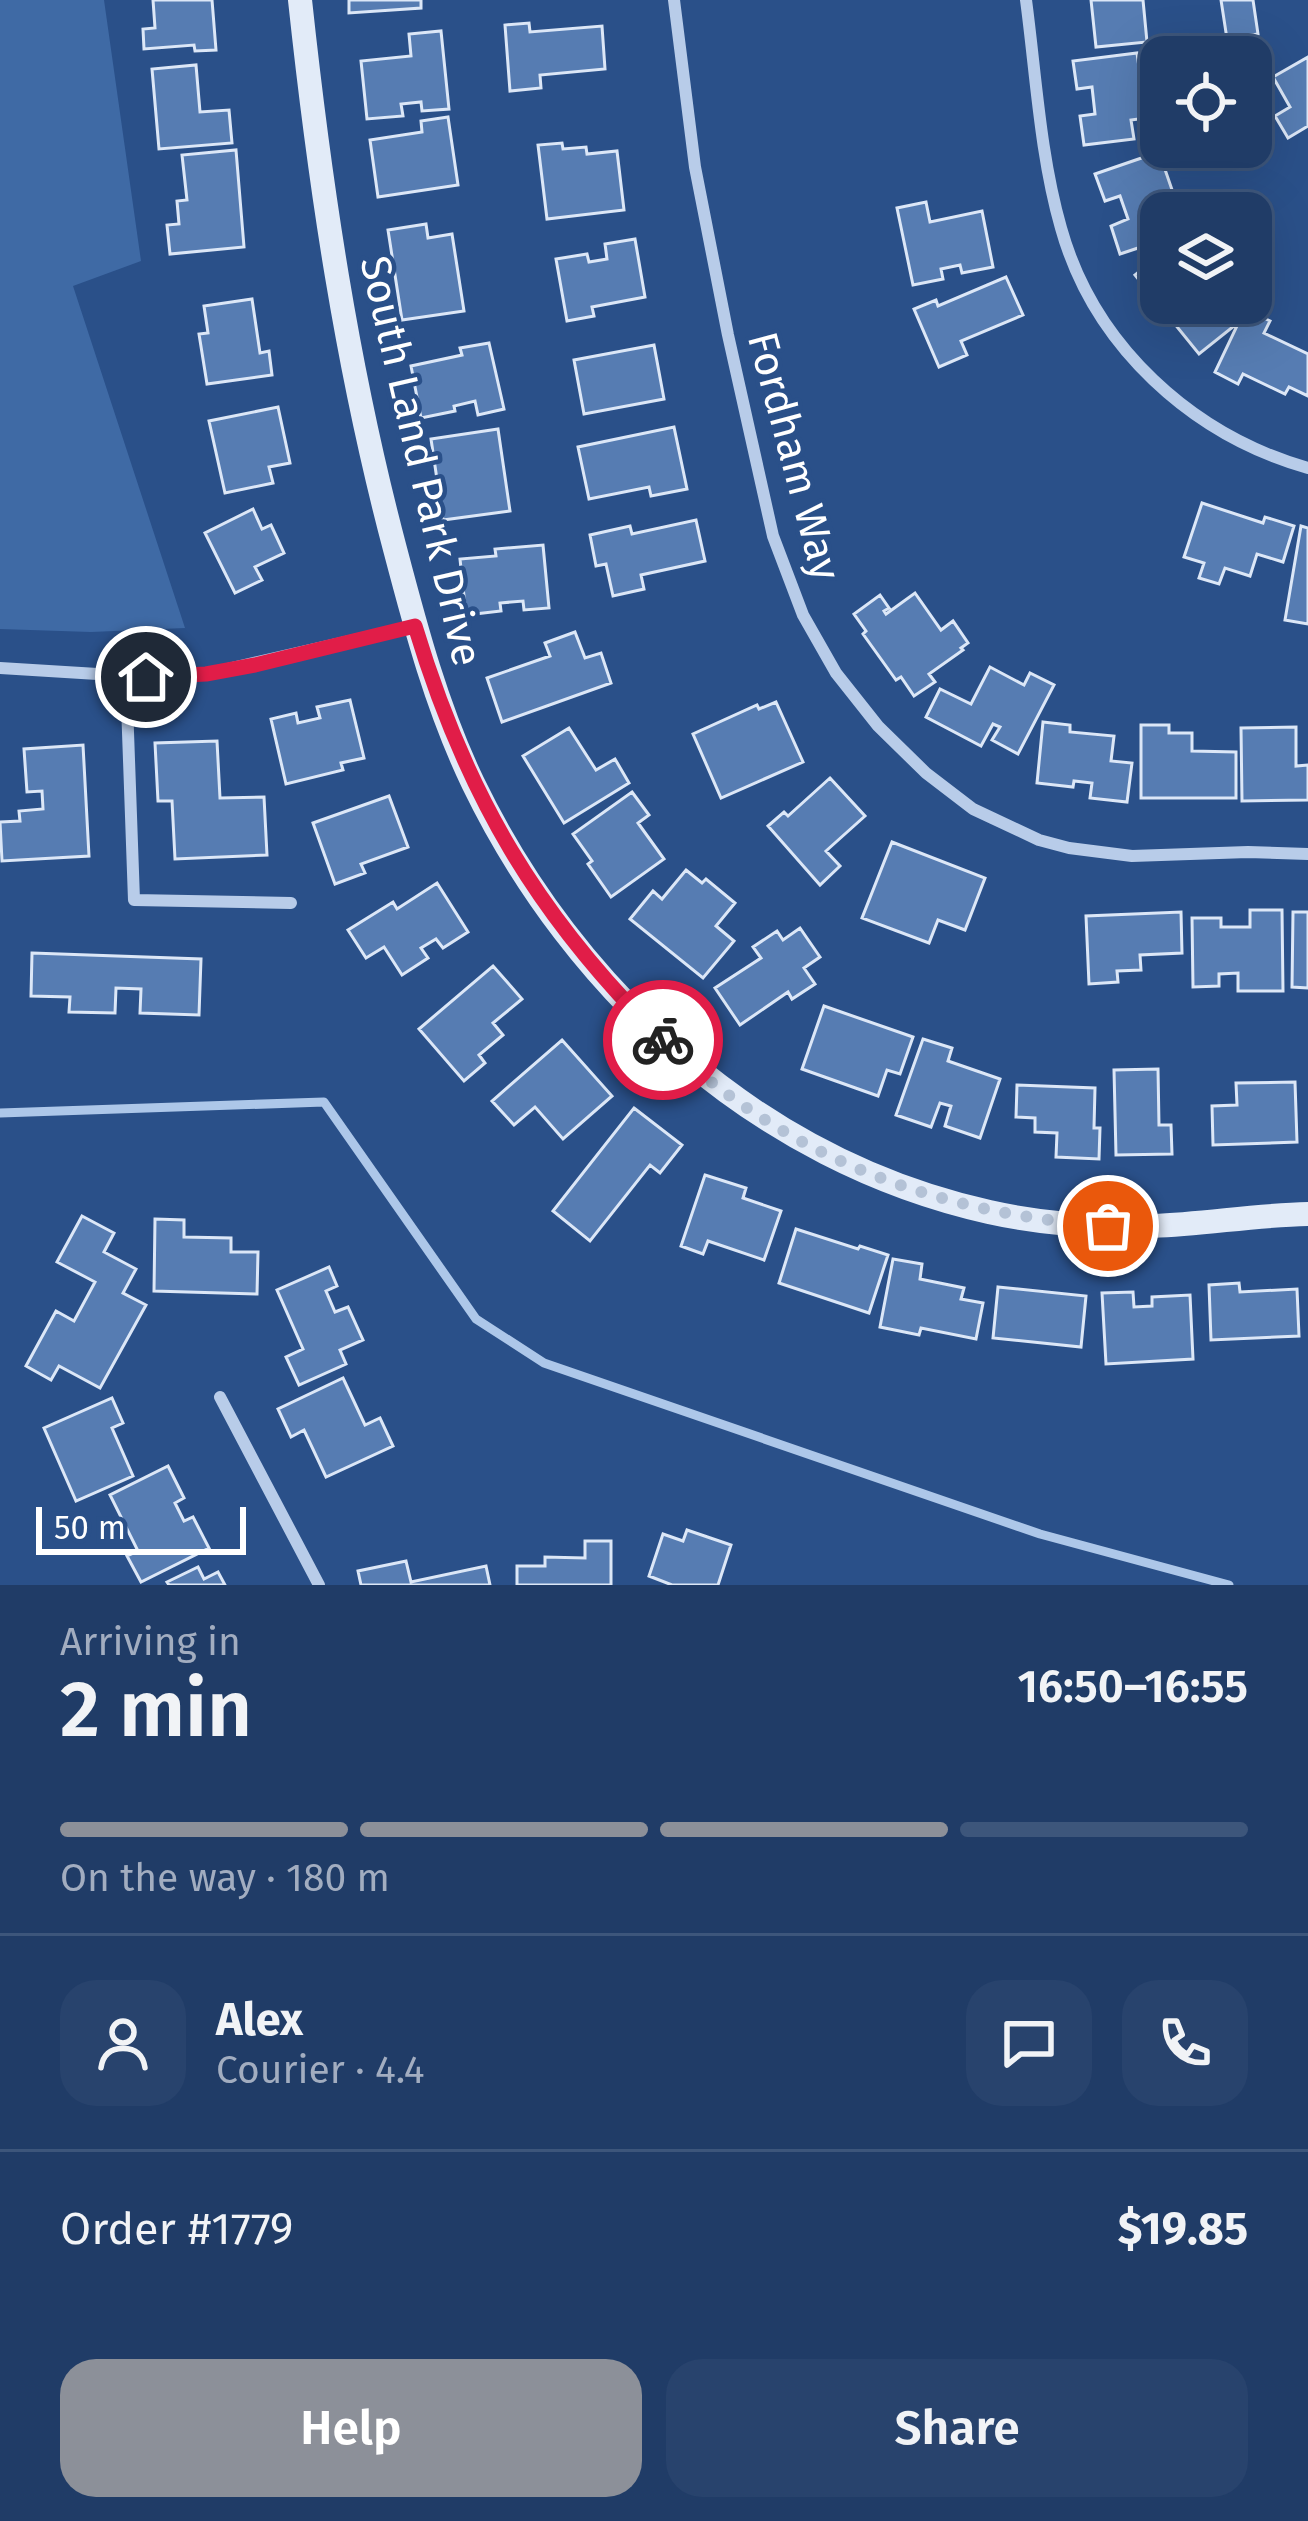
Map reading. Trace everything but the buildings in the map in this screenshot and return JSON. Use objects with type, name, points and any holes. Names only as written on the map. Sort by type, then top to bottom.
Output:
[{"type":"street","name":"South Land Park Drive","points":[[301,0],[315,136],[357,395],[415,626],[436,694],[471,778],[514,858],[566,933],[625,1002],[700,1072],[757,1114],[870,1175],[992,1213],[1050,1222],[1155,1226],[1308,1214]]},
{"type":"street","name":"Fordham Way","points":[[674,0],[695,166],[773,536],[803,615],[836,673],[878,726],[926,773],[973,808],[1039,840],[1132,856],[1308,854]]},
{"type":"street","points":[[1026,0],[1051,190],[1077,273],[1101,317],[1160,388],[1200,418],[1237,441],[1308,468]]},
{"type":"street","points":[[0,668],[126,676],[206,674],[415,626]]},
{"type":"street","points":[[126,676],[134,900],[290,903]]},
{"type":"street","points":[[220,1396],[319,1585]]},
{"type":"shaded area","points":[[0,0],[104,0],[141,261],[73,286],[185,628],[0,629]]},
{"type":"waterway","points":[[0,1113],[324,1102],[476,1319],[544,1363],[1040,1534],[1229,1585]]},
{"type":"way so far","points":[[663,1040],[757,1114],[870,1175],[992,1213],[1108,1226]]},
{"type":"route","points":[[146,677],[255,665],[415,626],[436,694],[471,778],[514,858],[566,933],[663,1040]]}]
